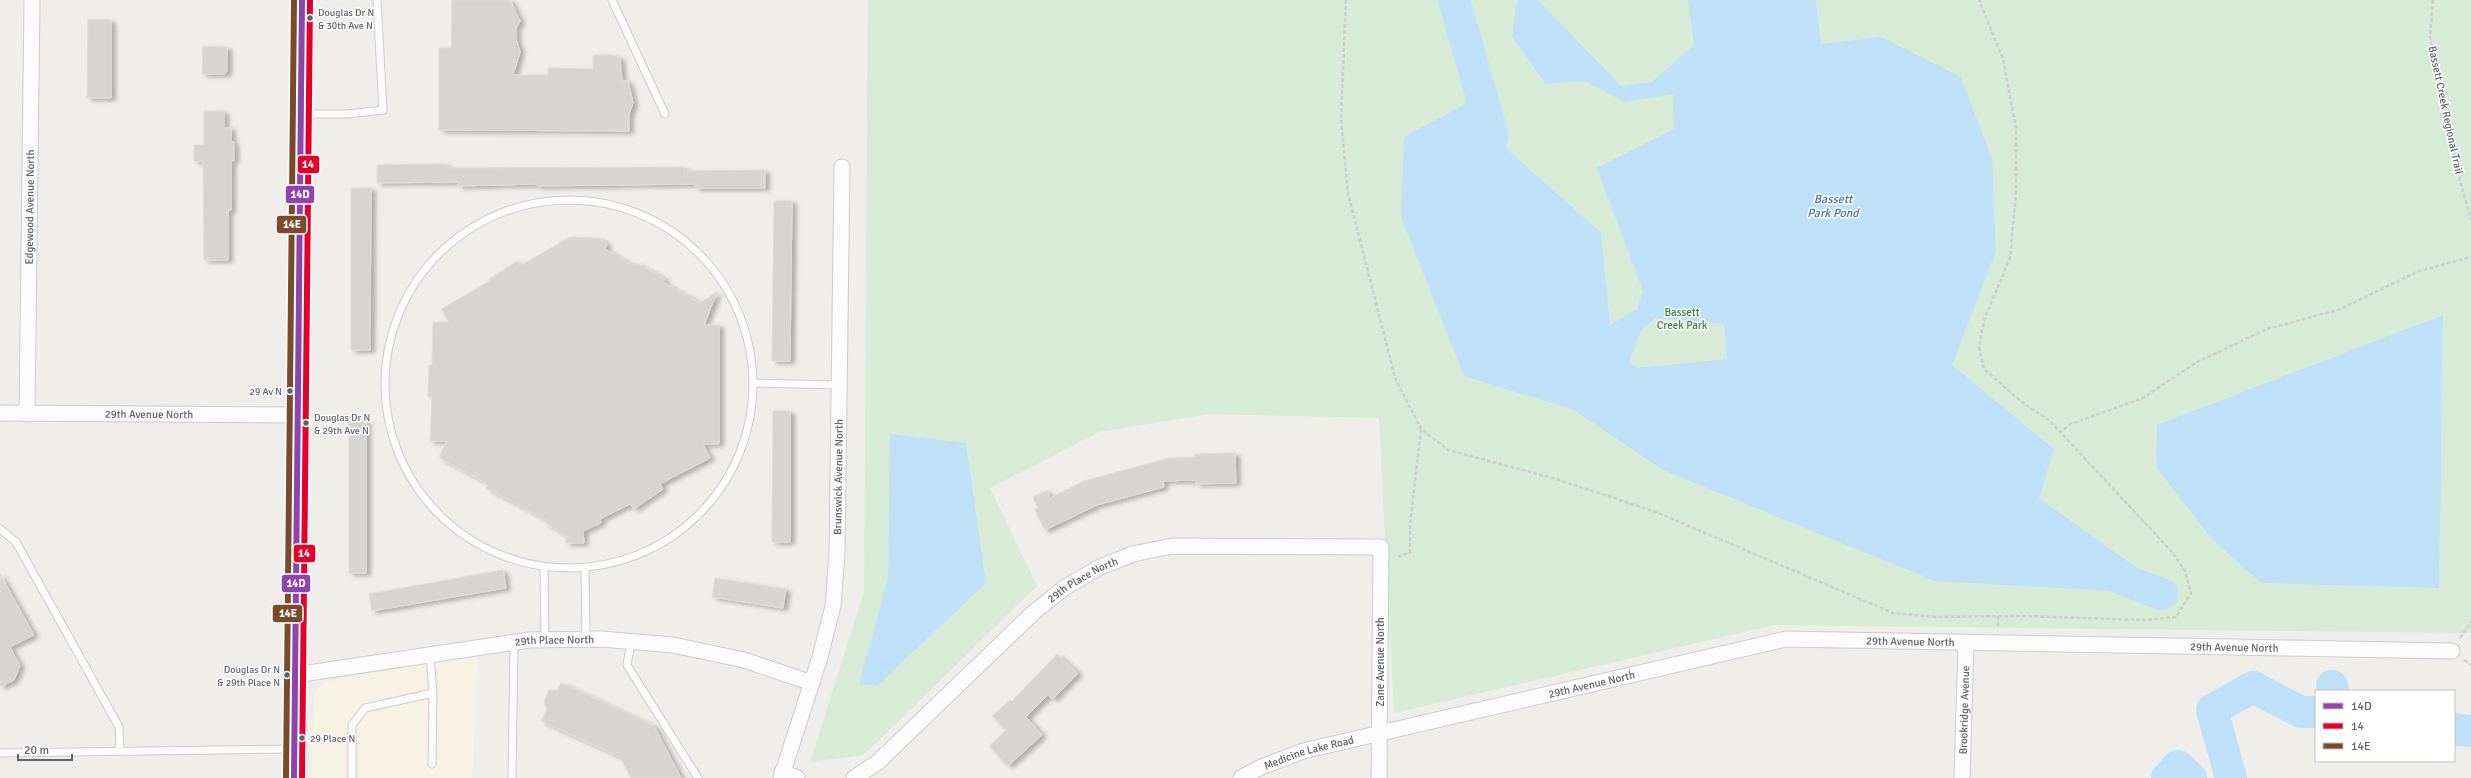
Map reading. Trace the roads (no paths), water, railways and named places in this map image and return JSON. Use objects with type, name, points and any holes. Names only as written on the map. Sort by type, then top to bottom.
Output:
[{"type":"street","name":"Edgewood Avenue North","points":[[27,414],[32,0]]},
{"type":"street","points":[[294,778],[302,0]]},
{"type":"street","name":"Brunswick Avenue North","points":[[782,775],[812,682],[833,606],[838,554],[842,167]]},
{"type":"street","name":"29th Avenue North","points":[[0,413],[297,415]]},
{"type":"street","name":"29th Place North","points":[[854,778],[878,762],[1033,613],[1064,588],[1098,568],[1133,554],[1172,546],[1380,547]]},
{"type":"street","name":"Zane Avenue North","points":[[1379,778],[1380,547]]},
{"type":"street","name":"29th Avenue North","points":[[1379,734],[1786,639],[2452,651]]},
{"type":"street","name":"29th Place North","points":[[295,675],[430,656],[514,642],[586,640],[673,645],[744,660],[812,682]]},
{"type":"street","name":"Brookridge Avenue","points":[[1962,778],[1966,643]]},
{"type":"street","name":"Medicine Lake Road","points":[[1241,778],[1259,768],[1303,751],[1379,734]]},
{"type":"street","points":[[782,775],[797,778]]},
{"type":"lane","points":[[301,114],[346,114],[383,110],[377,0]]},
{"type":"lane","points":[[612,0],[665,114]]},
{"type":"lane","points":[[556,200],[616,205],[671,230],[715,271],[744,324],[754,383],[746,437],[723,487],[686,527],[638,555],[585,568],[544,567],[487,550],[437,515],[402,466],[385,408],[387,348],[408,292],[446,245],[497,213],[556,200]]},
{"type":"lane","points":[[754,383],[840,385]]},
{"type":"lane","points":[[0,529],[16,542],[119,727],[120,751]]},
{"type":"lane","points":[[544,567],[545,640]]},
{"type":"lane","points":[[585,568],[586,640]]},
{"type":"lane","points":[[512,778],[514,642]]},
{"type":"lane","points":[[631,642],[627,665],[698,778]]},
{"type":"lane","points":[[430,656],[433,693],[432,764]]},
{"type":"lane","points":[[352,778],[352,725],[365,708],[433,693]]},
{"type":"lane","points":[[0,753],[294,749]]},
{"type":"water","name":"Bassett Park Pond","points":[[1517,0],[1538,0],[1621,86],[1652,82],[1694,45],[1688,0],[1816,0],[1821,44],[1881,37],[1961,77],[1992,159],[1996,251],[1952,365],[2054,449],[2039,498],[2137,568],[2132,592],[1935,581],[1663,470],[1574,410],[1464,376],[1401,217],[1404,137],[1495,88],[1508,150],[1601,233],[1610,325],[1637,309],[1643,291],[1597,168],[1674,129],[1673,94],[1625,102],[1585,81],[1546,84],[1512,37]],"holes":[[[1655,318],[1724,324],[1727,359],[1637,368],[1629,362],[1641,331]]]},
{"type":"water","points":[[2443,315],[2439,588],[2261,583],[2212,539],[2156,467],[2157,425]]},
{"type":"water","points":[[890,434],[966,443],[986,583],[877,686],[859,684],[888,579]]},
{"type":"waterway","points":[[1454,0],[1493,136]]},
{"type":"waterway","points":[[2092,568],[2162,594]]},
{"type":"waterway","points":[[2332,686],[2333,690]]},
{"type":"waterway","points":[[2231,778],[2212,710],[2253,687],[2301,712],[2315,712]]},
{"type":"waterway","points":[[2455,729],[2471,731]]},
{"type":"waterway","points":[[2167,778],[2178,766],[2191,778]]},
{"type":"place","name":"Douglas Dr N & 30th Ave N","points":[[310,18]]},
{"type":"place","name":"29 Av N","points":[[290,391]]},
{"type":"place","name":"Douglas Dr N & 29th Ave N","points":[[306,423]]},
{"type":"place","name":"Douglas Dr N & 29th Place N","points":[[287,675]]},
{"type":"place","name":"29 Place N","points":[[302,738]]},
{"type":"park label","name":"Bassett Creek Park","points":[[1682,318]]}]
